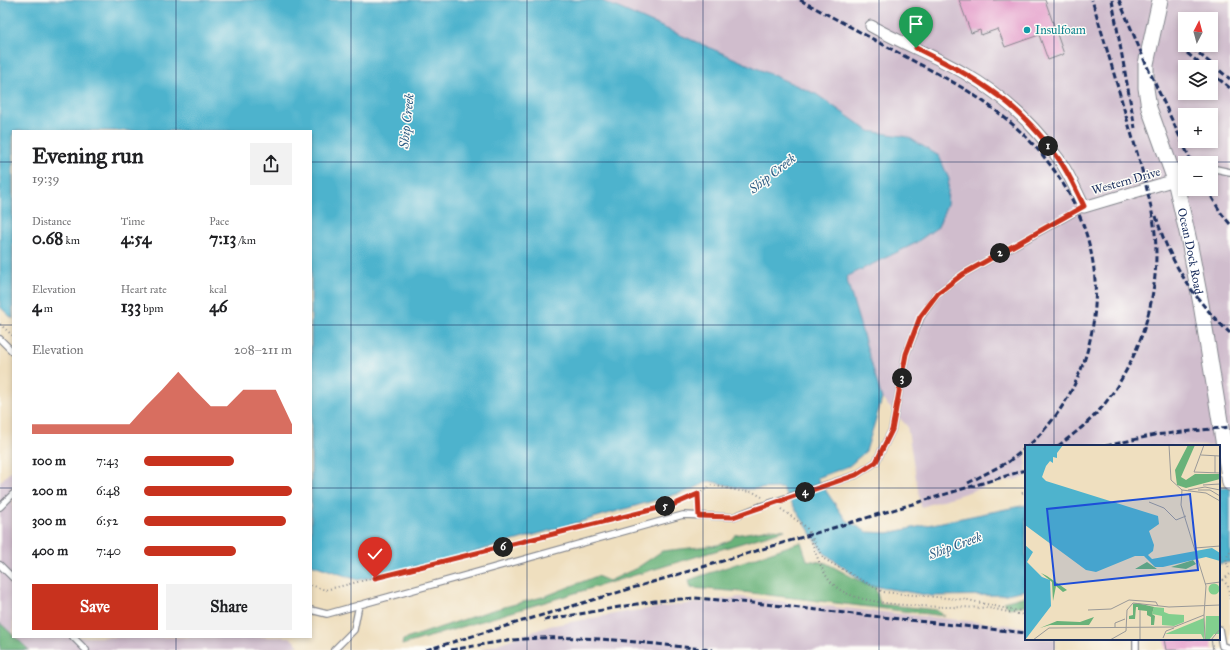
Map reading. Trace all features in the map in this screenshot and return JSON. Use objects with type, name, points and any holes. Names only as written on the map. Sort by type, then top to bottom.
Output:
[{"type":"street","name":"Ocean Dock Road","points":[[1160,0],[1146,64],[1146,88],[1149,108],[1178,179]]},
{"type":"street","name":"Western Drive","points":[[870,26],[964,73],[999,96],[1020,114],[1058,158],[1084,206],[1178,179]]},
{"type":"street","name":"Ocean Dock Road","points":[[1181,196],[1228,459],[1230,481]]},
{"type":"lane","points":[[1218,169],[1230,172]]},
{"type":"lane","points":[[313,611],[327,614],[683,515],[733,517],[761,506],[856,475],[876,462],[892,430],[906,354],[920,317],[938,293],[963,274],[1084,206]]},
{"type":"lane","points":[[0,339],[12,351]]},
{"type":"lane","points":[[0,507],[12,495]]},
{"type":"lane","points":[[0,565],[12,577]]},
{"type":"lane","points":[[334,650],[354,630],[359,605]]},
{"type":"lane","points":[[1220,635],[1222,646],[1230,648]]},
{"type":"lane","points":[[74,638],[86,650]]},
{"type":"path","points":[[0,324],[12,335]]},
{"type":"path","points":[[312,585],[325,590],[675,504],[698,494],[712,485],[740,491],[753,492],[765,499]]},
{"type":"path","points":[[698,494],[699,516]]},
{"type":"path","points":[[777,506],[806,527],[824,559],[883,592],[968,600],[1012,610],[1025,611]]},
{"type":"path","points":[[806,527],[826,574],[836,587],[853,596],[882,602],[926,606],[989,608],[1011,614],[1025,615]]},
{"type":"path","points":[[1229,569],[1226,562],[1230,552]]},
{"type":"path","points":[[1220,581],[1230,574]]},
{"type":"path","points":[[1223,580],[1229,585],[1230,599]]},
{"type":"shaded area","points":[[600,0],[1230,1],[1230,444],[1025,445],[1025,477],[994,484],[921,507],[907,426],[882,399],[846,276],[878,260],[908,137],[869,131],[816,94]]},
{"type":"shaded area","points":[[12,470],[12,634],[0,623],[0,480],[1,481]]},
{"type":"shaded area","points":[[740,597],[1025,627],[1025,640],[1056,640],[1055,650],[480,650],[549,626],[625,612]]},
{"type":"shaded area","points":[[16,638],[291,638],[299,646],[277,650],[29,650]]},
{"type":"green space","points":[[770,529],[785,530],[402,645],[403,640],[489,611],[546,596],[597,576],[609,581],[637,568],[662,551],[718,545],[731,540],[735,535]]},
{"type":"green space","points":[[801,542],[807,560],[826,563],[867,585],[875,586],[880,604],[936,610],[945,616],[743,592],[691,588],[689,580]]},
{"type":"green space","points":[[1025,596],[1025,605],[1009,608],[1003,602]]},
{"type":"green space","points":[[0,623],[12,634],[12,638],[16,638],[29,650],[0,650]]},
{"type":"water","name":"Ship Creek","points":[[0,0],[600,0],[816,94],[869,131],[908,137],[939,156],[949,179],[947,204],[938,227],[914,244],[846,277],[882,399],[866,451],[849,466],[817,478],[846,520],[867,532],[888,533],[1025,505],[1025,590],[1001,595],[932,596],[867,585],[823,552],[782,488],[744,489],[709,481],[691,490],[461,556],[358,580],[312,564],[312,130],[12,130],[12,318],[0,307]]},
{"type":"water","points":[[1230,487],[1230,562],[1220,564],[1220,488]]},
{"type":"building","name":"Insulfoam","points":[[959,0],[1045,0],[1064,54],[1048,60],[1039,35],[1005,47],[998,29],[981,35],[980,30],[971,33]]},
{"type":"building","points":[[1164,640],[1211,640],[1213,650],[1166,650]]},
{"type":"railway","points":[[800,0],[948,80],[988,105],[1013,125],[1036,148],[1056,173],[1072,200],[1085,229],[1092,260],[1095,291],[1093,324],[1085,358],[1071,391],[1063,406],[1029,445]]},
{"type":"railway","points":[[1059,445],[1098,412],[1117,386],[1130,364],[1148,317],[1156,267],[1156,243],[1148,192],[1092,0]]},
{"type":"railway","points":[[1112,0],[1135,128]]},
{"type":"railway","points":[[1119,0],[1146,64],[1189,156]]},
{"type":"railway","points":[[1197,52],[1230,79]]},
{"type":"railway","points":[[1187,53],[1196,60]]},
{"type":"railway","points":[[1218,79],[1230,88]]},
{"type":"railway","points":[[1211,196],[1221,213],[1230,224]]},
{"type":"railway","points":[[1156,216],[1168,249],[1185,280],[1206,308],[1230,333]]},
{"type":"railway","points":[[1110,445],[1155,435],[1230,427]]},
{"type":"railway","points":[[968,483],[1008,462],[1025,449]]},
{"type":"railway","points":[[426,650],[1025,470]]},
{"type":"railway","points":[[544,620],[655,601],[695,598],[764,604],[1025,633]]},
{"type":"railway","points":[[451,650],[515,640],[548,638],[618,640],[713,650]]},
{"type":"place","name":"Insulfoam","points":[[1027,30]]},
{"type":"route","points":[[375,578],[675,504],[698,494],[699,516],[733,517],[761,506],[856,475],[876,462],[892,430],[906,354],[920,317],[938,293],[963,274],[1084,206],[1058,158],[1020,114],[999,96],[964,73],[916,48]]}]
